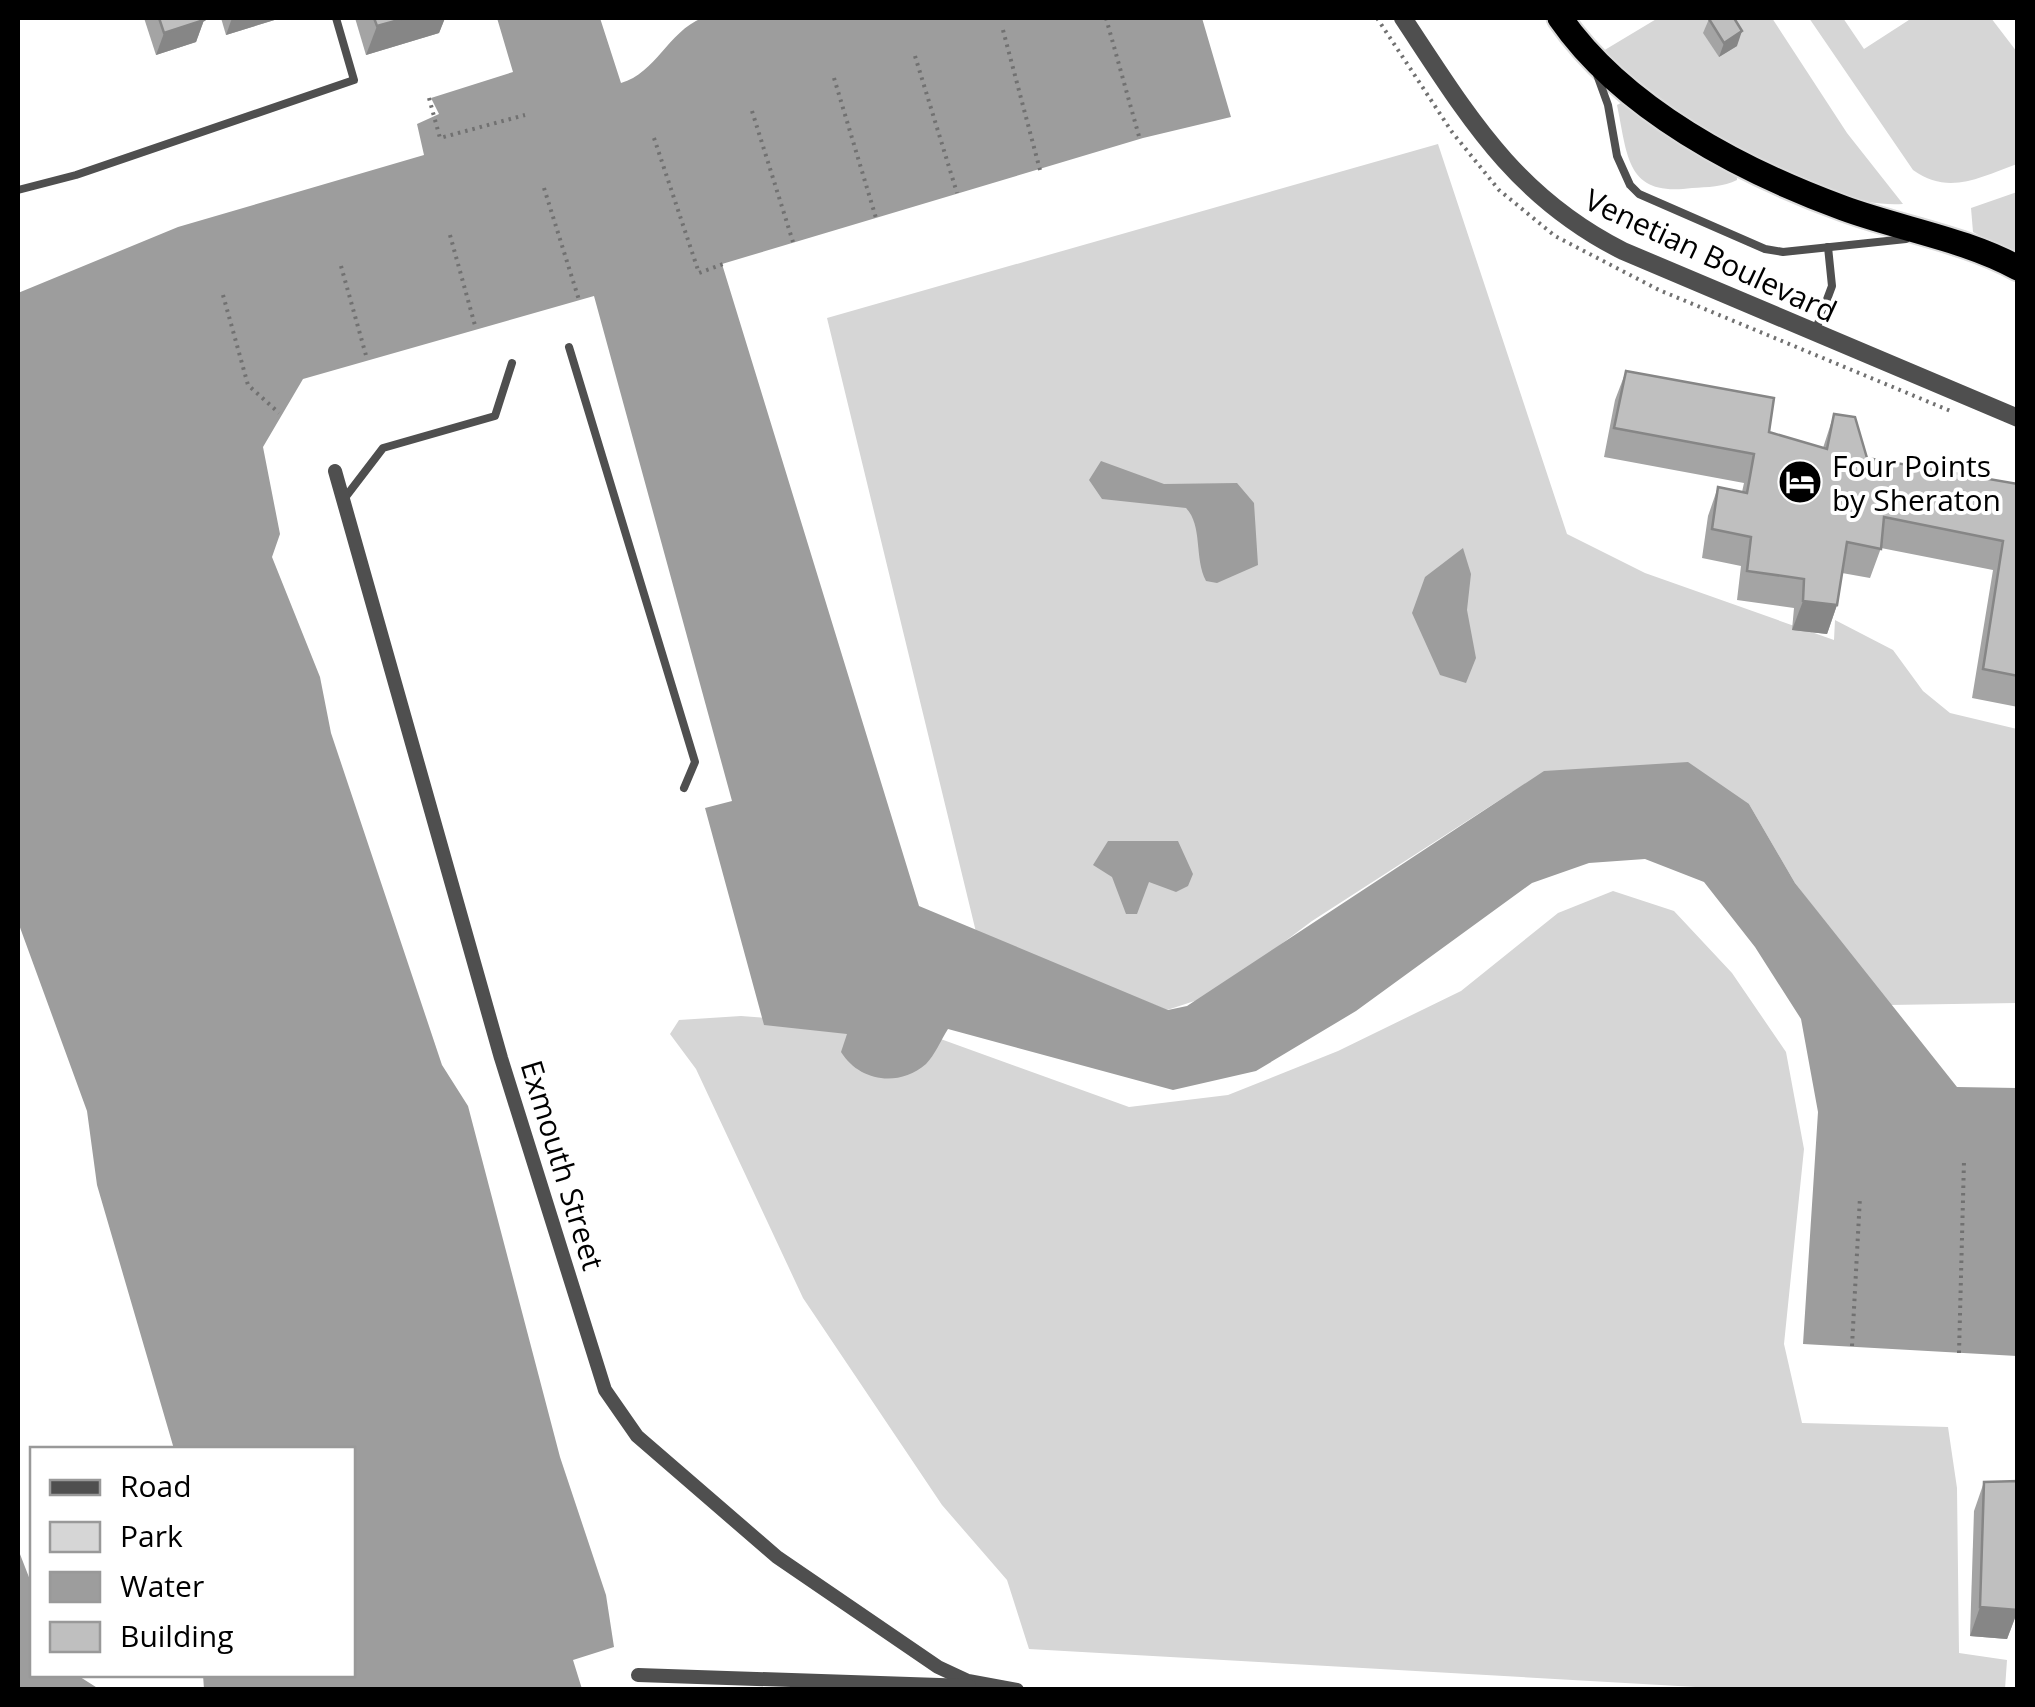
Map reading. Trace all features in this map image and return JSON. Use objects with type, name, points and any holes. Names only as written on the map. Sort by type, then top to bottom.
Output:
[{"type":"highway","points":[[1560,18],[1633,92],[1717,149],[1842,208],[2018,268]]},
{"type":"street","name":"Venetian Boulevard","points":[[1404,18],[1501,158],[1563,218],[1623,252],[2018,418]]},
{"type":"street","name":"Exmouth Street","points":[[335,472],[501,1058],[606,1390],[637,1436],[777,1557],[938,1667],[968,1681],[1018,1690]]},
{"type":"street","name":"Exmouth Street","points":[[638,1675],[1000,1687]]},
{"type":"lane","points":[[18,190],[354,80],[336,18]]},
{"type":"lane","points":[[1580,42],[1608,105],[1623,173],[1639,194],[1765,249],[1784,252],[1895,239],[1956,246]]},
{"type":"lane","points":[[1814,333],[1832,286],[1828,247]]},
{"type":"lane","points":[[570,346],[695,762],[684,788]]},
{"type":"lane","points":[[343,500],[383,448],[494,416],[512,363]]},
{"type":"path","points":[[1106,18],[1140,140]]},
{"type":"path","points":[[1003,30],[1040,170]]},
{"type":"path","points":[[916,56],[957,193]]},
{"type":"path","points":[[834,78],[876,218]]},
{"type":"path","points":[[429,98],[440,138],[525,115]]},
{"type":"path","points":[[752,111],[794,242]]},
{"type":"path","points":[[654,138],[699,273],[723,264]]},
{"type":"path","points":[[544,188],[580,300]]},
{"type":"path","points":[[450,235],[476,329]]},
{"type":"path","points":[[341,266],[368,360]]},
{"type":"path","points":[[223,295],[248,385],[280,413]]},
{"type":"path","points":[[1958,1353],[1964,1161]]},
{"type":"path","points":[[1852,1346],[1860,1197]]},
{"type":"green space","points":[[1658,18],[1772,18],[1847,133],[1903,204],[1866,202],[1784,174],[1703,128],[1603,51]]},
{"type":"green space","points":[[1809,18],[1843,18],[1864,49],[1912,18],[1991,18],[2017,52],[2017,164],[1952,183],[1926,178],[1913,170]]},
{"type":"green space","points":[[1625,101],[1737,173],[1737,180],[1715,186],[1670,189],[1642,179],[1624,141],[1617,105]]},
{"type":"green space","points":[[1438,144],[1567,534],[1645,573],[1834,640],[1835,620],[1893,650],[1923,691],[1950,713],[2017,729],[2017,1003],[1889,1005],[1795,883],[1749,804],[1512,792],[1312,921],[1213,995],[1167,1010],[976,932],[827,318]]},
{"type":"green space","points":[[2017,192],[2017,256],[1973,232],[1971,208]]},
{"type":"green space","points":[[1613,891],[1674,911],[1732,973],[1786,1052],[1804,1149],[1784,1344],[1802,1423],[1948,1427],[1957,1488],[1959,1653],[2007,1660],[2005,1689],[1731,1689],[1029,1649],[1007,1580],[942,1505],[803,1298],[696,1069],[670,1034],[679,1020],[741,1016],[913,1029],[1129,1107],[1228,1095],[1338,1051],[1461,991],[1558,913]]},
{"type":"water","points":[[497,18],[600,18],[621,83],[644,71],[680,33],[702,18],[1202,18],[1231,117],[1143,138],[722,264],[919,906],[1168,1010],[1187,1006],[1544,771],[1688,762],[1749,804],[1795,883],[1957,1087],[2017,1088],[2017,1356],[1803,1344],[1818,1112],[1801,1019],[1755,947],[1704,882],[1645,859],[1589,863],[1532,883],[1356,1011],[1256,1071],[1173,1090],[948,1029],[926,1064],[915,1072],[880,1078],[858,1069],[841,1052],[847,1034],[764,1025],[705,808],[732,801],[594,296],[303,379],[263,447],[280,534],[272,557],[320,677],[331,733],[442,1065],[468,1106],[560,1457],[606,1595],[614,1647],[573,1660],[582,1689],[204,1689],[203,1677],[355,1677],[355,1447],[173,1447],[97,1185],[87,1111],[18,922],[18,293],[178,227],[424,155],[417,124],[439,114],[431,98],[513,72]]},
{"type":"water","points":[[1101,461],[1164,484],[1237,483],[1254,503],[1258,565],[1217,583],[1206,581],[1195,524],[1186,508],[1102,499],[1089,480]]},
{"type":"water","points":[[1463,548],[1471,574],[1467,610],[1476,658],[1466,683],[1440,675],[1412,613],[1425,577]]},
{"type":"water","points":[[1108,841],[1178,841],[1193,874],[1188,886],[1176,892],[1149,882],[1137,914],[1126,914],[1112,877],[1093,865]]},
{"type":"water","points":[[18,1549],[30,1580],[30,1677],[80,1677],[99,1689],[18,1689]]},
{"type":"building","points":[[159,18],[203,18],[204,20],[164,33]]},
{"type":"building","points":[[374,18],[406,18],[377,26]]},
{"type":"building","points":[[1711,18],[1734,18],[1742,31],[1724,43]]},
{"type":"building","points":[[1626,371],[1774,398],[1769,432],[1827,449],[1834,414],[1855,417],[1867,458],[2018,484],[2018,676],[1983,669],[2003,541],[1884,517],[1881,549],[1847,542],[1837,605],[1803,601],[1804,579],[1747,571],[1751,537],[1712,529],[1718,487],[1747,493],[1754,454],[1614,428]]},
{"type":"building","points":[[2018,1481],[2018,1610],[1980,1607],[1984,1482]]},
{"type":"place","name":"Four Points by Sheraton","points":[[1800,482]]}]
